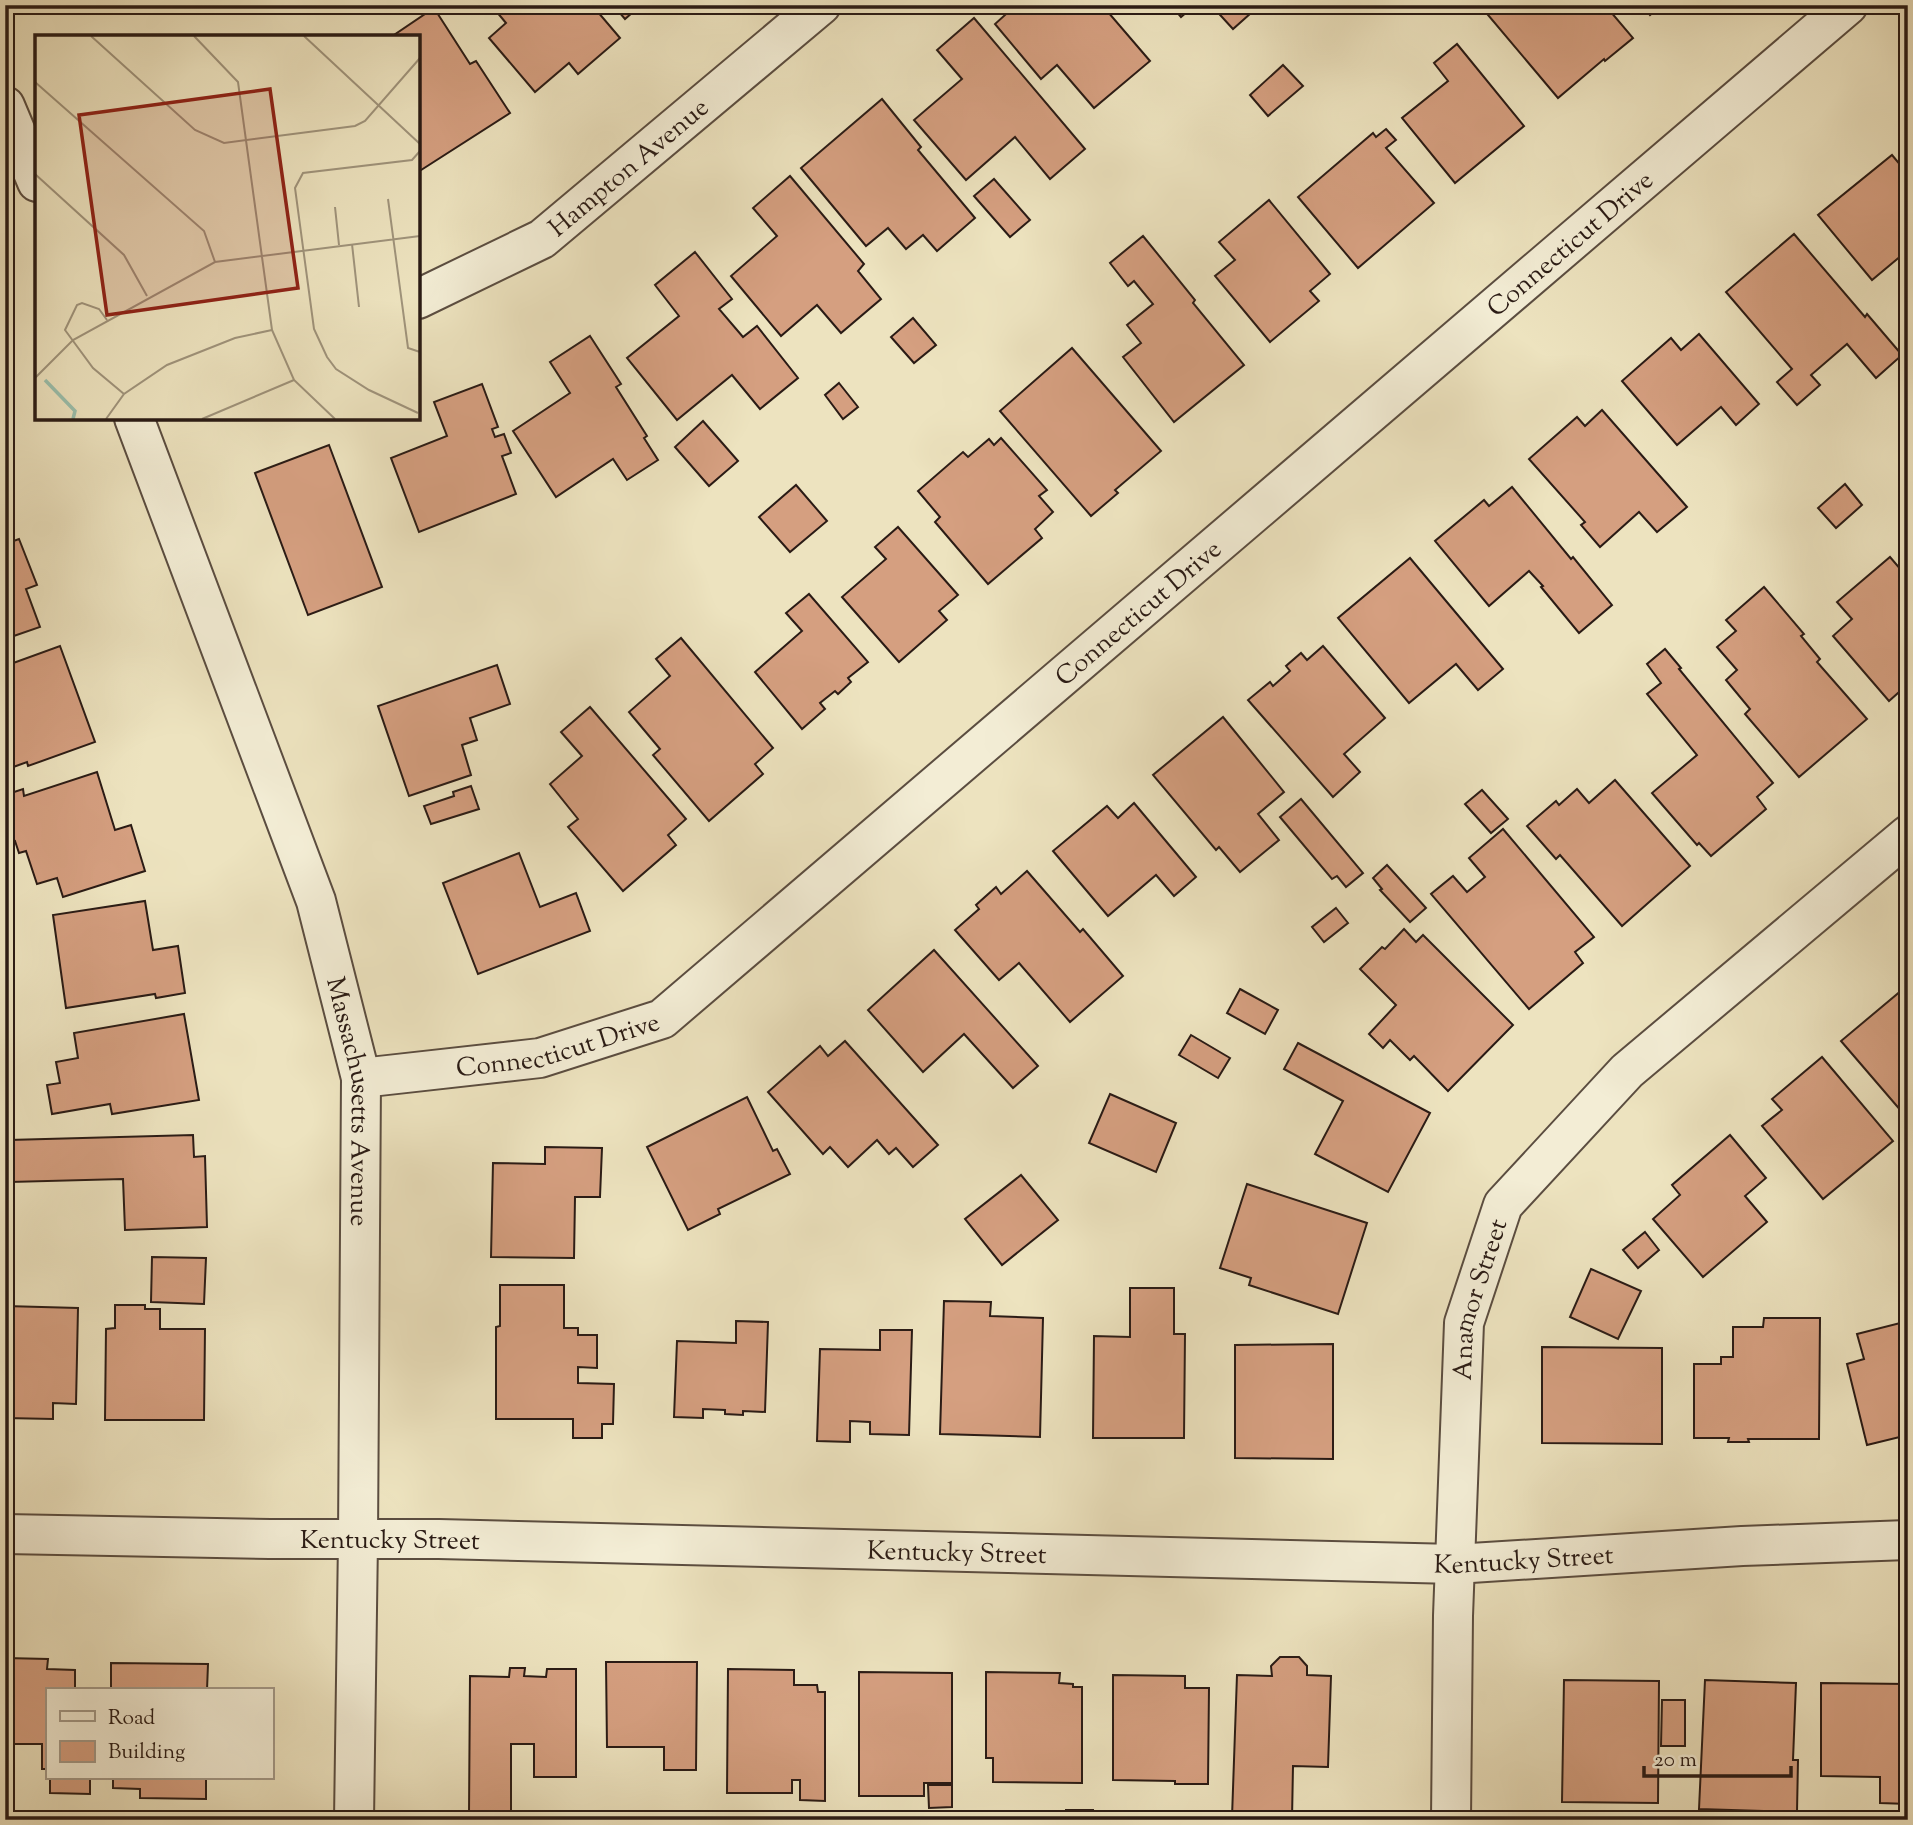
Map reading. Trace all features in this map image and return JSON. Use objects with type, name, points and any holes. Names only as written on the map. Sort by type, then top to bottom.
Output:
[{"type":"street","name":"Hampton Avenue","points":[[420,298],[542,239],[821,5]]},
{"type":"street","name":"Connecticut Drive","points":[[361,1077],[540,1058],[662,1019],[1848,5]]},
{"type":"street","points":[[5,106],[35,177]]},
{"type":"street","name":"Massachusetts Avenue","points":[[135,420],[316,901],[361,1077],[354,1820]]},
{"type":"street","name":"Anamor Street","points":[[1451,1820],[1455,1564],[1464,1323],[1503,1205],[1627,1071],[1908,835]]},
{"type":"street","name":"Kentucky Street","points":[[5,1534],[439,1539],[1455,1564],[1742,1546],[1908,1540]]},
{"type":"building","points":[[491,5],[592,5],[620,38],[578,74],[569,63],[535,92],[489,38],[506,23]]},
{"type":"building","points":[[613,5],[641,5],[625,19]]},
{"type":"building","points":[[1016,5],[1102,5],[1150,61],[1094,108],[1057,65],[1041,79],[995,24]]},
{"type":"building","points":[[1171,5],[1195,5],[1181,17]]},
{"type":"building","points":[[1211,5],[1260,5],[1233,29]]},
{"type":"building","points":[[1487,5],[1605,5],[1633,38],[1558,98],[1483,9]]},
{"type":"building","points":[[1642,5],[1662,5],[1650,15]]},
{"type":"building","points":[[434,8],[470,64],[476,61],[510,113],[420,171],[420,35],[394,35]]},
{"type":"building","points":[[974,18],[1085,149],[1050,179],[1015,137],[966,180],[914,120],[962,79],[937,50]]},
{"type":"building","points":[[1457,44],[1524,126],[1455,183],[1402,118],[1448,81],[1434,63]]},
{"type":"building","points":[[1283,65],[1303,86],[1268,116],[1250,95]]},
{"type":"building","points":[[882,99],[921,147],[918,150],[975,218],[937,251],[923,235],[906,249],[888,228],[866,246],[801,168]]},
{"type":"building","points":[[1386,129],[1396,140],[1386,148],[1434,203],[1358,268],[1298,197],[1373,133],[1376,137]]},
{"type":"building","points":[[1892,155],[1908,174],[1908,250],[1872,280],[1818,215]]},
{"type":"building","points":[[790,176],[864,264],[858,271],[881,299],[841,333],[817,305],[781,336],[731,276],[777,236],[753,208]]},
{"type":"building","points":[[994,179],[1030,220],[1010,237],[974,196]]},
{"type":"building","points":[[1269,200],[1330,274],[1310,291],[1319,301],[1270,342],[1215,276],[1235,260],[1219,242]]},
{"type":"building","points":[[1794,234],[1865,317],[1867,314],[1902,355],[1876,378],[1847,344],[1811,375],[1820,385],[1797,405],[1777,382],[1792,369],[1726,292]]},
{"type":"building","points":[[1143,236],[1244,365],[1174,422],[1123,357],[1141,343],[1127,325],[1153,304],[1134,281],[1128,286],[1110,263]]},
{"type":"building","points":[[695,252],[732,299],[719,309],[743,337],[757,326],[798,378],[760,409],[732,375],[677,420],[627,358],[679,316],[655,285]]},
{"type":"building","points":[[913,318],[936,345],[914,363],[891,337]]},
{"type":"building","points":[[1699,334],[1759,404],[1736,425],[1721,407],[1677,445],[1622,381],[1671,338],[1681,350]]},
{"type":"building","points":[[590,336],[621,384],[616,387],[647,436],[644,438],[658,460],[627,480],[613,459],[556,497],[513,431],[570,393],[550,362]]},
{"type":"building","points":[[1072,348],[1161,451],[1115,490],[1118,493],[1091,516],[1000,411]]},
{"type":"building","points":[[839,383],[858,407],[843,419],[825,395]]},
{"type":"building","points":[[482,384],[498,427],[492,429],[495,437],[504,434],[511,453],[502,456],[516,494],[419,532],[391,458],[447,436],[434,402]]},
{"type":"building","points":[[1602,410],[1687,507],[1657,532],[1639,512],[1600,547],[1581,525],[1585,522],[1529,459],[1577,417],[1585,426]]},
{"type":"building","points":[[703,421],[738,461],[709,486],[675,447]]},
{"type":"building","points":[[1001,438],[1047,490],[1039,496],[1053,512],[1035,529],[1042,538],[988,584],[935,522],[940,517],[918,491],[963,452],[968,457],[989,439],[994,445]]},
{"type":"building","points":[[329,445],[382,587],[308,615],[255,473]]},
{"type":"building","points":[[1845,484],[1862,505],[1836,528],[1818,508]]},
{"type":"building","points":[[796,485],[827,521],[790,552],[759,517]]},
{"type":"building","points":[[1512,487],[1612,605],[1579,633],[1529,571],[1489,606],[1435,541],[1484,500],[1489,506]]},
{"type":"building","points":[[5,498],[12,516],[5,519]]},
{"type":"building","points":[[898,527],[958,595],[939,611],[947,620],[899,662],[842,597],[886,559],[875,547]]},
{"type":"building","points":[[19,539],[37,585],[26,589],[40,627],[5,639],[5,544]]},
{"type":"building","points":[[1890,557],[1908,578],[1908,684],[1889,701],[1833,636],[1852,619],[1837,602]]},
{"type":"building","points":[[1410,558],[1503,669],[1478,690],[1456,664],[1409,703],[1338,618]]},
{"type":"building","points":[[1764,587],[1804,634],[1801,636],[1820,659],[1817,662],[1867,719],[1799,777],[1745,714],[1750,709],[1726,680],[1737,670],[1717,647],[1736,631],[1726,620]]},
{"type":"building","points":[[809,594],[868,662],[848,678],[851,682],[838,694],[835,691],[820,703],[825,709],[802,729],[755,672],[802,631],[786,613]]},
{"type":"building","points":[[681,638],[773,748],[755,764],[763,774],[709,821],[653,755],[660,749],[629,712],[670,676],[656,659]]},
{"type":"building","points":[[60,646],[95,742],[28,766],[27,762],[5,770],[5,666]]},
{"type":"building","points":[[1323,646],[1385,718],[1344,754],[1360,772],[1333,797],[1248,700],[1270,682],[1273,686],[1290,671],[1286,666],[1301,653],[1307,660]]},
{"type":"building","points":[[1665,649],[1773,783],[1757,797],[1766,809],[1711,856],[1699,843],[1697,845],[1652,793],[1697,755],[1647,694],[1661,683],[1647,664]]},
{"type":"building","points":[[497,665],[510,704],[470,718],[477,740],[462,745],[471,775],[409,796],[378,706]]},
{"type":"building","points":[[590,707],[686,819],[668,835],[676,845],[623,891],[568,827],[578,819],[550,784],[582,756],[561,732]]},
{"type":"building","points":[[1223,717],[1284,792],[1258,814],[1279,840],[1240,872],[1219,847],[1216,850],[1153,775]]},
{"type":"building","points":[[97,772],[115,830],[131,825],[145,871],[63,897],[57,878],[37,884],[26,851],[19,853],[15,841],[5,845],[5,795],[23,789],[24,796]]},
{"type":"building","points":[[1615,780],[1690,866],[1622,926],[1560,855],[1556,859],[1527,826],[1556,801],[1559,805],[1577,789],[1589,803]]},
{"type":"building","points":[[471,786],[479,809],[431,824],[424,806],[454,796],[453,792]]},
{"type":"building","points":[[1482,790],[1508,819],[1491,833],[1465,804]]},
{"type":"building","points":[[1301,799],[1363,873],[1346,887],[1337,876],[1332,879],[1280,817]]},
{"type":"building","points":[[1134,803],[1196,877],[1174,896],[1156,875],[1108,916],[1053,851],[1107,806],[1118,818]]},
{"type":"building","points":[[1503,829],[1594,937],[1575,952],[1583,963],[1529,1009],[1431,894],[1453,876],[1467,892],[1485,877],[1469,858]]},
{"type":"building","points":[[519,853],[540,907],[576,893],[590,931],[478,974],[443,883]]},
{"type":"building","points":[[1387,865],[1426,908],[1410,922],[1380,890],[1382,889],[1373,878]]},
{"type":"building","points":[[1027,871],[1080,932],[1083,929],[1123,976],[1070,1022],[1019,963],[999,980],[955,930],[979,909],[976,905],[996,887],[1001,894]]},
{"type":"building","points":[[145,901],[153,950],[178,946],[185,993],[156,998],[155,994],[66,1008],[53,915]]},
{"type":"building","points":[[1336,908],[1348,923],[1324,942],[1312,927]]},
{"type":"building","points":[[1404,929],[1416,942],[1423,935],[1513,1025],[1448,1091],[1414,1056],[1410,1060],[1390,1040],[1383,1048],[1369,1034],[1396,1005],[1360,969]]},
{"type":"building","points":[[934,950],[1038,1066],[1013,1088],[964,1034],[923,1072],[868,1010]]},
{"type":"building","points":[[1908,985],[1908,1119],[1841,1041]]},
{"type":"building","points":[[1240,989],[1278,1010],[1265,1034],[1227,1013]]},
{"type":"building","points":[[184,1014],[199,1100],[112,1114],[110,1104],[52,1114],[47,1085],[60,1083],[56,1062],[78,1058],[74,1033]]},
{"type":"building","points":[[1191,1035],[1230,1058],[1218,1078],[1179,1055]]},
{"type":"building","points":[[845,1041],[938,1145],[913,1167],[896,1148],[889,1154],[877,1140],[848,1167],[830,1147],[823,1154],[768,1092],[820,1046],[828,1056]]},
{"type":"building","points":[[1298,1043],[1430,1113],[1388,1192],[1315,1154],[1343,1101],[1284,1069]]},
{"type":"building","points":[[1822,1057],[1893,1141],[1823,1199],[1762,1126],[1782,1110],[1772,1099]]},
{"type":"building","points":[[1110,1094],[1176,1123],[1156,1172],[1089,1143]]},
{"type":"building","points":[[747,1097],[773,1151],[777,1149],[790,1174],[718,1209],[720,1214],[688,1230],[647,1147]]},
{"type":"building","points":[[193,1135],[194,1157],[205,1156],[207,1227],[125,1230],[123,1179],[10,1182],[9,1140]]},
{"type":"building","points":[[1730,1135],[1766,1178],[1745,1196],[1767,1222],[1703,1277],[1653,1219],[1680,1195],[1672,1185]]},
{"type":"building","points":[[545,1147],[602,1148],[600,1197],[575,1197],[574,1258],[491,1257],[493,1163],[545,1164]]},
{"type":"building","points":[[1021,1175],[1058,1220],[1002,1265],[965,1219]]},
{"type":"building","points":[[1247,1184],[1367,1223],[1338,1314],[1249,1285],[1251,1278],[1220,1268]]},
{"type":"building","points":[[1645,1232],[1659,1250],[1638,1268],[1623,1250]]},
{"type":"building","points":[[152,1257],[206,1258],[204,1304],[151,1302]]},
{"type":"building","points":[[1591,1269],[1641,1291],[1618,1339],[1570,1317]]},
{"type":"building","points":[[500,1285],[564,1285],[564,1328],[578,1328],[578,1335],[597,1335],[597,1368],[578,1367],[578,1383],[614,1384],[613,1424],[602,1424],[602,1438],[573,1438],[573,1419],[496,1419],[496,1327],[500,1326]]},
{"type":"building","points":[[1130,1288],[1174,1288],[1174,1334],[1185,1334],[1184,1438],[1093,1438],[1094,1336],[1130,1337]]},
{"type":"building","points":[[944,1301],[991,1302],[990,1316],[1043,1318],[1040,1437],[940,1434]]},
{"type":"building","points":[[115,1305],[145,1305],[145,1309],[160,1309],[160,1329],[205,1329],[204,1420],[105,1420],[106,1329],[115,1328]]},
{"type":"building","points":[[5,1306],[78,1308],[76,1404],[53,1403],[53,1419],[5,1418]]},
{"type":"building","points":[[1764,1318],[1820,1318],[1819,1439],[1748,1439],[1749,1442],[1728,1442],[1729,1438],[1694,1438],[1694,1364],[1721,1364],[1721,1357],[1733,1357],[1733,1327],[1763,1327]]},
{"type":"building","points":[[736,1321],[768,1322],[765,1412],[743,1411],[743,1415],[725,1414],[725,1410],[703,1409],[703,1418],[674,1417],[677,1341],[736,1343]]},
{"type":"building","points":[[1908,1321],[1908,1435],[1867,1445],[1847,1364],[1864,1359],[1857,1334]]},
{"type":"building","points":[[880,1330],[912,1330],[909,1435],[870,1434],[870,1422],[850,1421],[850,1442],[817,1441],[820,1349],[880,1350]]},
{"type":"building","points":[[1333,1344],[1333,1459],[1235,1458],[1235,1345]]},
{"type":"building","points":[[1542,1347],[1662,1348],[1662,1444],[1542,1443]]},
{"type":"building","points":[[1280,1657],[1299,1657],[1307,1666],[1307,1675],[1331,1676],[1328,1767],[1293,1766],[1292,1819],[1232,1817],[1237,1675],[1272,1676],[1271,1666]]},
{"type":"building","points":[[5,1658],[48,1659],[47,1669],[75,1670],[75,1688],[46,1688],[46,1769],[42,1769],[42,1744],[5,1744]]},
{"type":"building","points":[[606,1662],[697,1662],[696,1770],[664,1770],[664,1747],[607,1747]]},
{"type":"building","points":[[111,1663],[208,1664],[207,1688],[111,1688]]},
{"type":"building","points":[[510,1668],[525,1668],[524,1676],[546,1677],[547,1669],[576,1669],[576,1777],[534,1777],[534,1744],[511,1744],[511,1814],[469,1814],[470,1676],[509,1677]]},
{"type":"building","points":[[728,1669],[794,1670],[794,1685],[817,1685],[818,1692],[825,1692],[825,1801],[800,1800],[800,1780],[792,1780],[792,1793],[727,1793]]},
{"type":"building","points":[[859,1672],[952,1673],[952,1783],[924,1783],[924,1796],[859,1796]]},
{"type":"building","points":[[986,1672],[1060,1673],[1059,1683],[1082,1687],[1082,1783],[993,1782],[993,1758],[986,1758]]},
{"type":"building","points":[[1113,1675],[1185,1676],[1185,1688],[1209,1688],[1208,1784],[1113,1780]]},
{"type":"building","points":[[1564,1680],[1659,1681],[1658,1803],[1562,1802]]},
{"type":"building","points":[[1705,1680],[1796,1683],[1793,1760],[1798,1760],[1797,1812],[1699,1809]]},
{"type":"building","points":[[1821,1683],[1908,1684],[1908,1804],[1880,1803],[1880,1777],[1821,1776]]},
{"type":"building","points":[[1662,1700],[1685,1700],[1685,1746],[1661,1746]]},
{"type":"building","points":[[50,1780],[90,1780],[90,1794],[50,1793]]},
{"type":"building","points":[[113,1780],[206,1780],[206,1799],[140,1798],[140,1789],[113,1788]]},
{"type":"building","points":[[928,1785],[952,1785],[952,1807],[929,1808]]},
{"type":"building","points":[[1066,1810],[1093,1810],[1093,1820],[1066,1820]]},
{"type":"building","points":[[1215,1812],[1220,1820],[1203,1820]]},
{"type":"building","points":[[33,1814],[88,1815],[88,1820],[33,1820]]}]
